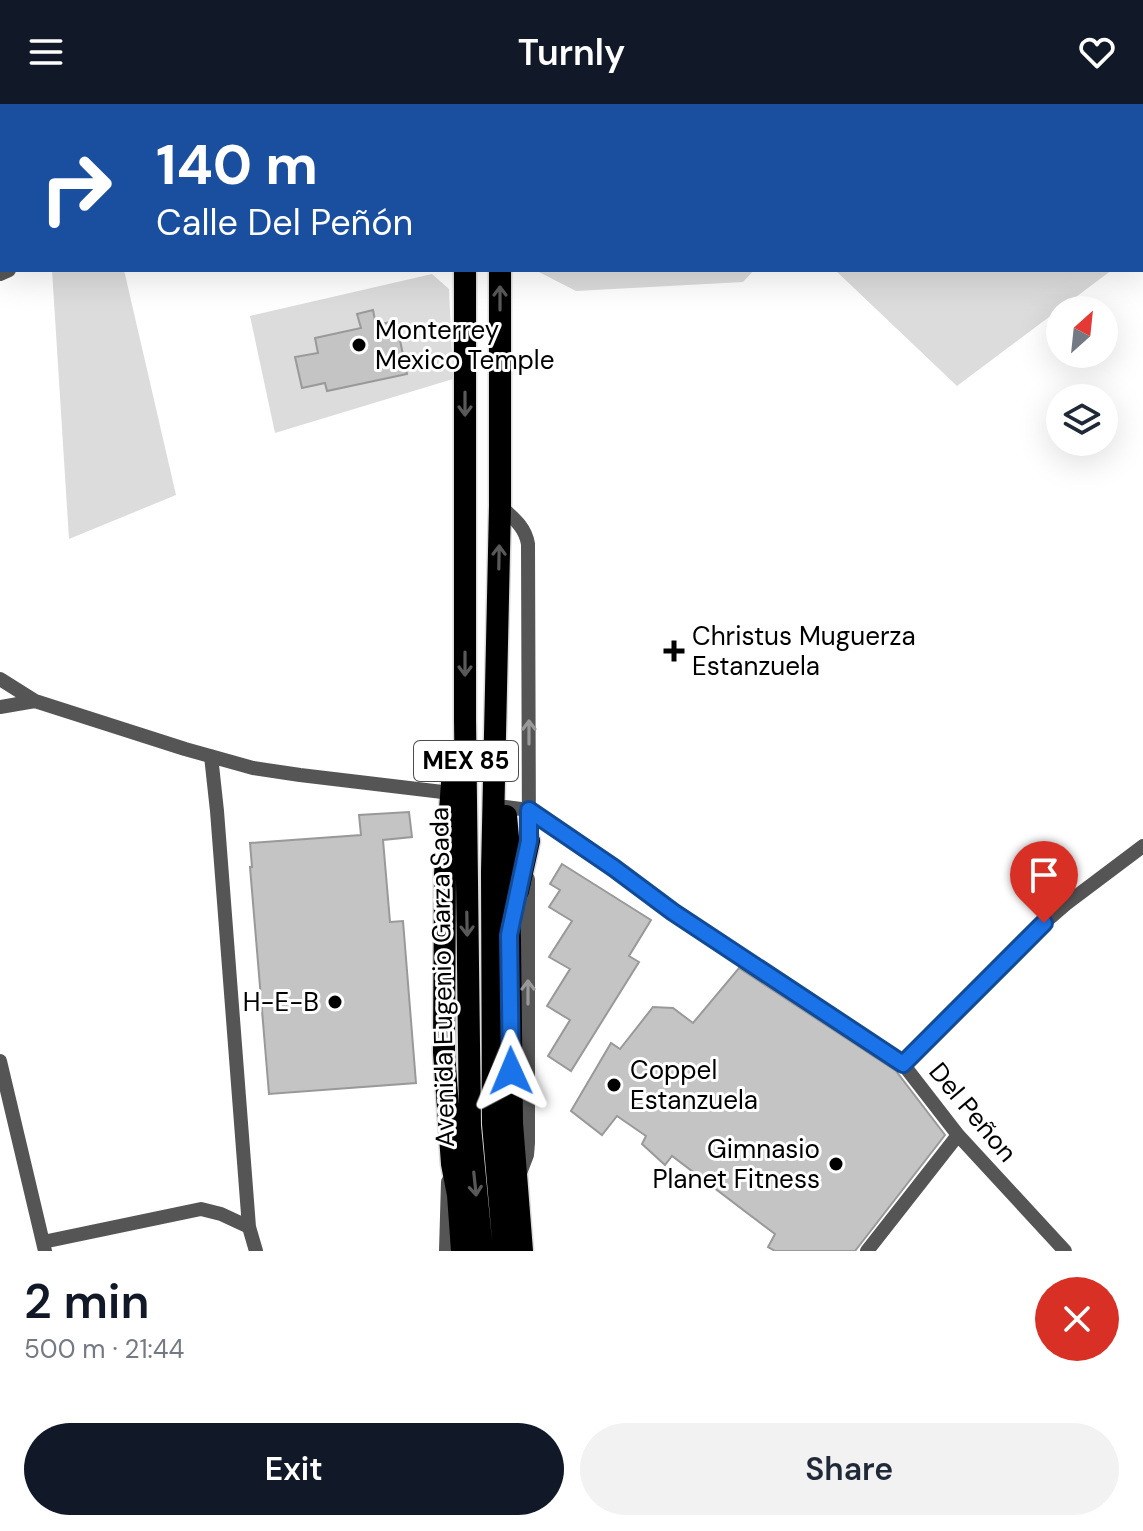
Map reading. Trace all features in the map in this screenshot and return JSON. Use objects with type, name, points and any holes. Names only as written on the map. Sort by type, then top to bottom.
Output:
[{"type":"highway","name":"Avenida Eugenio Garza Sada","points":[[465,272],[465,720],[470,1126],[482,1251]]},
{"type":"highway","name":"Avenida Eugenio Garza Sada","points":[[500,272],[500,506],[492,872],[493,1124],[504,1251]]},
{"type":"highway","points":[[462,1251],[444,1052],[445,874],[457,735],[465,720]]},
{"type":"highway","points":[[495,748],[509,848],[512,1123],[522,1251]]},
{"type":"highway","points":[[509,935],[529,841]]},
{"type":"street","points":[[500,506],[524,529],[528,544],[528,1143],[524,1165],[517,1180]]},
{"type":"street","points":[[0,679],[35,701],[253,768],[451,793]]},
{"type":"street","points":[[0,707],[35,701]]},
{"type":"street","points":[[211,756],[249,1227],[246,1251]]},
{"type":"street","points":[[505,807],[529,810]]},
{"type":"street","name":"Del Peñon","points":[[529,810],[673,912],[903,1064],[958,1135],[1065,1251]]},
{"type":"street","points":[[903,1064],[1044,923],[1143,846]]},
{"type":"street","points":[[0,1061],[44,1247],[201,1209],[249,1227],[256,1251]]},
{"type":"street","points":[[867,1251],[958,1135]]},
{"type":"street","points":[[447,1251],[452,1164]]},
{"type":"shaded area","points":[[52,272],[124,272],[176,495],[69,539]]},
{"type":"shaded area","points":[[539,272],[752,272],[743,282],[576,291]]},
{"type":"shaded area","points":[[837,272],[1109,272],[1077,296],[1046,296],[1046,319],[957,386]]},
{"type":"shaded area","points":[[432,274],[449,289],[453,379],[275,433],[250,316]]},
{"type":"building","name":"Monterrey Mexico Temple","points":[[373,310],[376,325],[396,321],[407,374],[327,391],[325,383],[302,388],[295,357],[318,353],[315,338],[361,328],[357,314]]},
{"type":"building","name":"H-E-B","points":[[409,812],[412,837],[383,840],[390,922],[403,921],[416,1083],[269,1094],[250,843],[361,835],[359,815]]},
{"type":"building","points":[[562,864],[651,920],[629,956],[639,962],[571,1071],[548,1056],[570,1020],[547,1006],[570,969],[549,957],[572,921],[549,907],[560,890],[550,884]]},
{"type":"building","points":[[739,968],[896,1071],[945,1135],[855,1251],[775,1251],[768,1247],[775,1234],[672,1156],[665,1165],[642,1144],[646,1136],[617,1116],[602,1135],[571,1111],[611,1043],[620,1049],[653,1007],[673,1008],[693,1023]]},
{"type":"place","name":"Monterrey Mexico Temple","points":[[359,345]]},
{"type":"place","name":"Christus Muguerza Estanzuela","points":[[674,651]]},
{"type":"place","name":"H-E-B","points":[[335,1002]]},
{"type":"place","name":"Coppel Estanzuela","points":[[614,1085]]},
{"type":"place","name":"Gimnasio Planet Fitness","points":[[836,1164]]},
{"type":"route","points":[[511,1071],[509,935],[529,841],[529,810],[673,912],[903,1064],[1044,923]]}]
